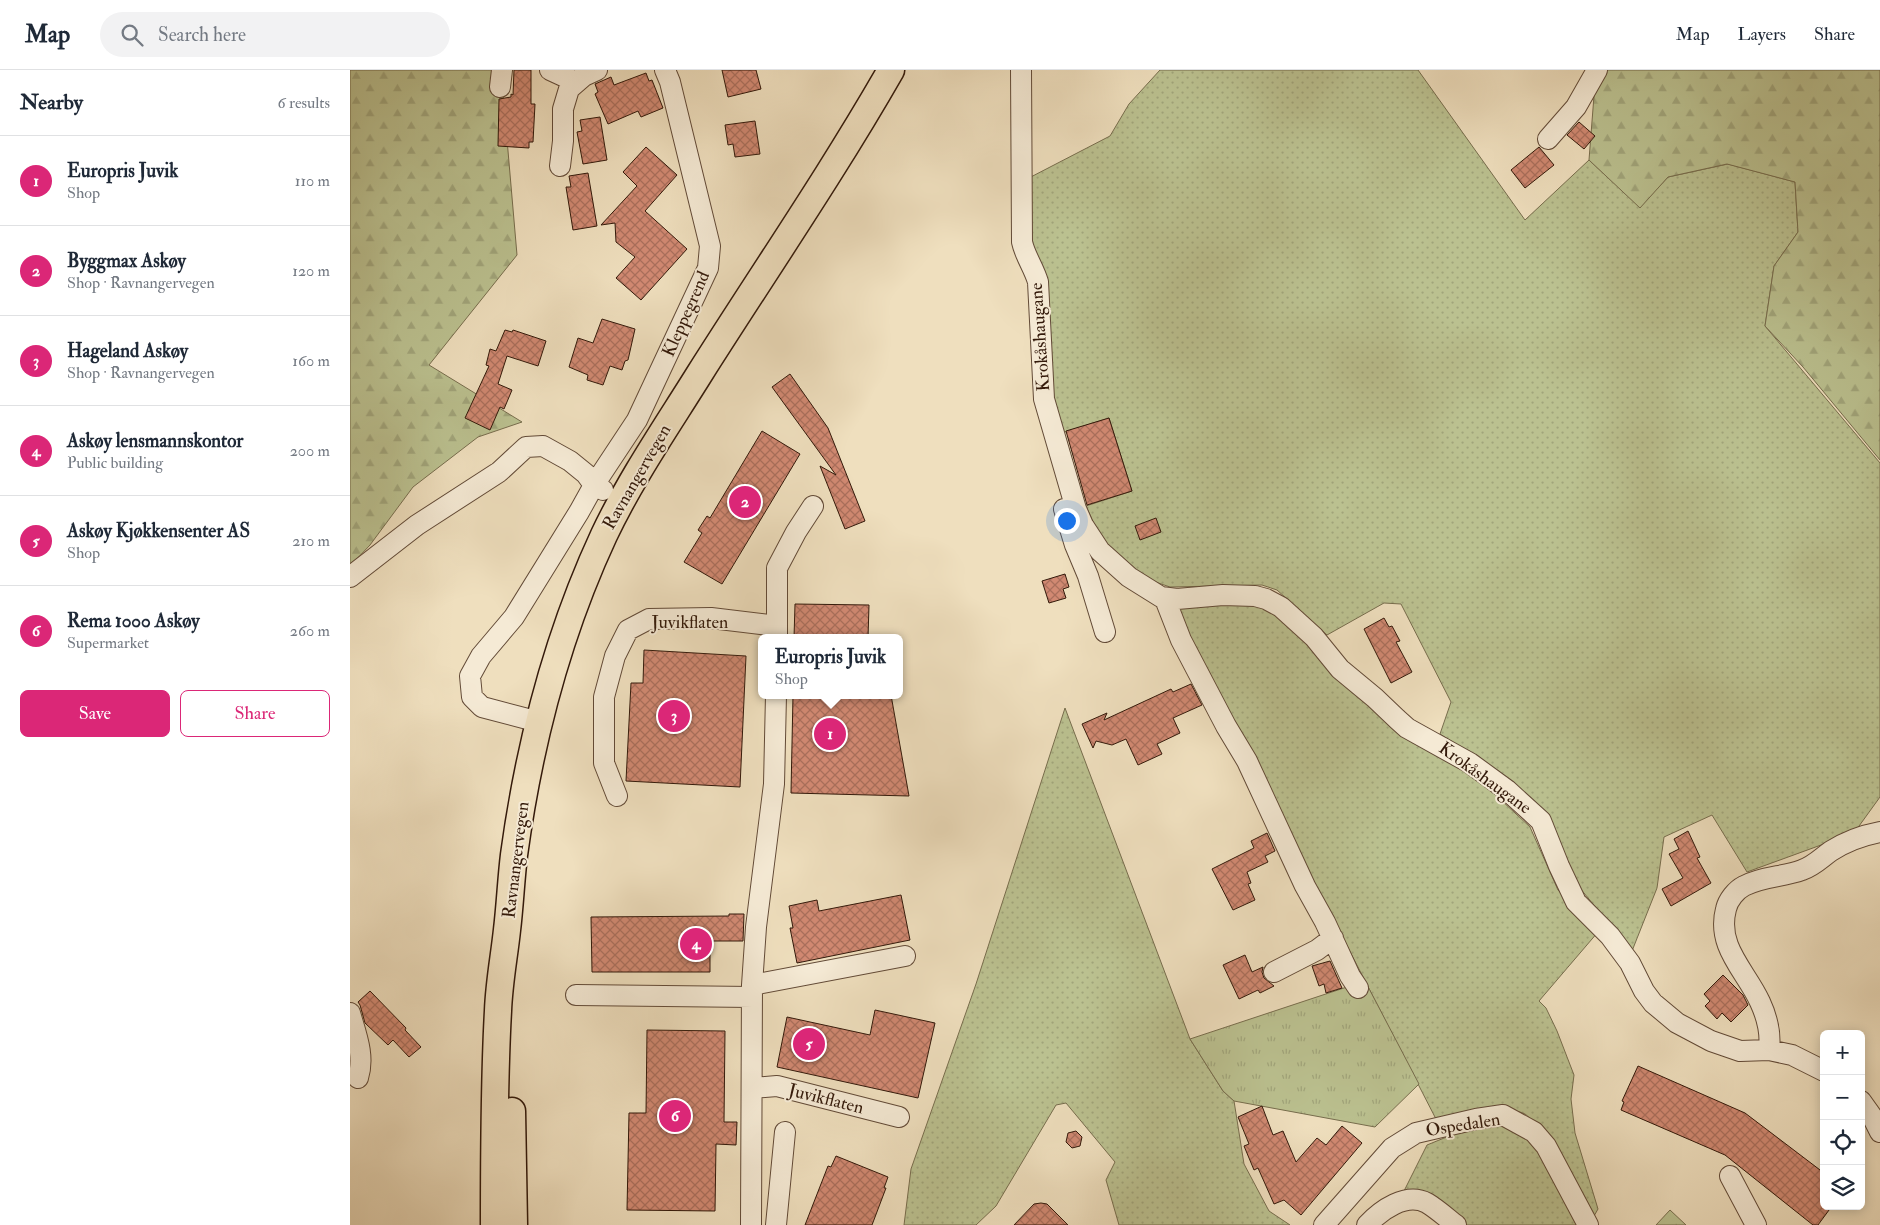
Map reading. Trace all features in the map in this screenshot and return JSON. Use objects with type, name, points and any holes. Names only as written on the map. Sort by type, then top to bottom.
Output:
[{"type":"main road","name":"Ravnangervegen","points":[[494,1225],[497,1014],[500,972],[507,934],[514,857],[526,781],[539,722],[560,647],[574,606],[601,542],[617,510],[661,434],[838,161],[892,70]]},
{"type":"main road","name":"Ravnangervegen","points":[[507,934],[512,970],[514,1225]]},
{"type":"street","points":[[550,70],[576,82]]},
{"type":"street","points":[[560,166],[563,141],[563,109],[569,90],[584,76],[598,70]]},
{"type":"street","name":"Kleppegrend","points":[[539,722],[482,707],[472,697],[470,676],[481,656],[514,617],[579,512],[598,487],[637,420],[708,268],[710,258],[710,246],[670,82],[665,70]]},
{"type":"street","name":"Krokåshaugane","points":[[1021,70],[1022,242],[1035,270],[1038,282],[1044,399],[1070,483],[1076,509],[1082,525],[1100,551],[1129,576],[1165,599],[1223,595],[1255,596],[1266,599],[1281,607],[1314,637],[1340,668],[1402,724],[1470,763],[1507,790],[1536,815],[1541,821],[1576,902],[1610,936],[1630,963],[1652,1003],[1676,1023],[1711,1041],[1740,1051],[1769,1050],[1792,1055],[1820,1070]]},
{"type":"street","points":[[1548,139],[1576,107],[1597,70]]},
{"type":"street","points":[[350,577],[416,525],[499,472],[526,447],[543,446],[570,461],[598,487]]},
{"type":"street","points":[[1070,483],[1063,497],[1064,510],[1088,576],[1105,632]]},
{"type":"street","name":"Juvikflaten","points":[[617,796],[604,763],[604,697],[615,656],[628,630],[650,619],[711,618],[777,632],[777,568],[796,532],[814,506]]},
{"type":"street","points":[[1165,599],[1181,640],[1226,726],[1247,761],[1305,886],[1333,938],[1350,976],[1358,988]]},
{"type":"street","points":[[776,699],[774,784],[756,927],[752,991],[752,1223],[776,1223],[785,1132]]},
{"type":"street","points":[[1769,1050],[1768,1023],[1760,1002],[1727,944],[1724,917],[1732,896],[1743,886],[1802,870],[1838,847],[1868,834],[1880,832]]},
{"type":"street","points":[[1274,972],[1317,950],[1333,938]]},
{"type":"street","points":[[576,995],[752,991],[905,956]]},
{"type":"street","points":[[350,1013],[360,1053],[361,1070],[358,1078]]},
{"type":"street","name":"Juvikflaten","points":[[753,1088],[777,1086],[899,1117]]},
{"type":"street","points":[[1865,1105],[1880,1132]]},
{"type":"street","name":"Ospedalen","points":[[1324,1225],[1392,1148],[1416,1133],[1476,1119],[1503,1115],[1534,1132],[1546,1146],[1588,1225]]},
{"type":"street","points":[[1730,1176],[1756,1225]]},
{"type":"street","points":[[1367,1225],[1390,1207],[1404,1200],[1421,1201],[1428,1204],[1456,1225]]},
{"type":"green space","points":[[350,70],[501,70],[517,255],[429,365],[522,422],[478,437],[413,487],[370,545],[350,566]]},
{"type":"green space","points":[[1160,70],[1418,70],[1525,220],[1589,160],[1640,207],[1668,177],[1728,164],[1795,182],[1798,232],[1774,266],[1765,326],[1880,463],[1880,797],[1854,833],[1747,872],[1712,815],[1664,837],[1657,888],[1632,951],[1574,881],[1534,804],[1519,787],[1497,770],[1440,734],[1451,702],[1401,604],[1384,603],[1327,635],[1277,590],[1262,585],[1170,587],[1135,575],[1103,544],[1086,506],[1132,491],[1109,418],[1062,433],[1044,373],[1028,243],[1025,180],[1110,136],[1129,104]]},
{"type":"green space","points":[[1596,70],[1880,70],[1880,460],[1803,367],[1765,326],[1774,266],[1798,232],[1795,182],[1727,164],[1668,177],[1640,208],[1589,160]]},
{"type":"green space","points":[[1266,603],[1457,759],[1530,827],[1558,890],[1598,932],[1539,1001],[1546,1008],[1557,1031],[1574,1075],[1571,1099],[1575,1133],[1598,1209],[1594,1216],[1540,1130],[1525,1114],[1506,1110],[1470,1114],[1437,1121],[1173,607]]},
{"type":"green space","points":[[1065,708],[1190,1039],[1223,1091],[1234,1101],[1244,1164],[1269,1211],[1290,1225],[1119,1225],[1106,1180],[1115,1162],[1066,1103],[1056,1105],[996,1206],[976,1225],[904,1225],[911,1169],[976,984]]},
{"type":"green space","points":[[1365,981],[1419,1084],[1375,1127],[1234,1101],[1223,1091],[1190,1039]]},
{"type":"green space","points":[[1499,1125],[1512,1129],[1533,1142],[1577,1225],[1464,1225],[1400,1199],[1427,1145],[1454,1134]]},
{"type":"green space","points":[[1670,1210],[1686,1225],[1656,1225]]},
{"type":"building","points":[[514,70],[531,70],[531,104],[535,104],[533,142],[529,142],[529,148],[498,146],[499,99],[511,97],[511,94],[513,95]]},
{"type":"building","points":[[722,70],[756,70],[761,89],[728,97]]},
{"type":"building","points":[[646,73],[649,81],[652,80],[663,108],[641,117],[638,111],[608,124],[595,94],[598,92],[595,84],[611,77],[614,85]]},
{"type":"building","points":[[600,117],[607,160],[583,164],[577,132],[582,131],[580,120]]},
{"type":"building","points":[[755,121],[760,154],[735,157],[733,144],[728,145],[725,125]]},
{"type":"building","points":[[1579,122],[1595,136],[1584,149],[1567,135]]},
{"type":"building","points":[[646,147],[677,175],[645,211],[687,249],[641,300],[616,278],[635,257],[616,242],[615,223],[601,225],[637,186],[623,172]]},
{"type":"building","points":[[1539,147],[1554,165],[1525,188],[1511,170]]},
{"type":"building","points":[[588,173],[597,226],[573,230],[566,187],[571,187],[569,176]]},
{"type":"building","points":[[602,319],[635,329],[628,360],[625,361],[622,370],[610,366],[603,385],[587,380],[588,375],[569,367],[578,338],[593,343]]},
{"type":"building","points":[[505,330],[512,332],[513,330],[546,341],[538,366],[507,356],[498,384],[512,390],[504,409],[500,407],[490,430],[465,418],[489,366],[486,365],[490,349],[496,351]]},
{"type":"building","points":[[790,374],[828,428],[865,521],[845,529],[820,466],[836,475],[772,387]]},
{"type":"building","points":[[1109,418],[1132,491],[1087,505],[1066,431]]},
{"type":"building","points":[[762,431],[800,454],[722,584],[684,562],[702,533],[698,530],[707,516],[710,518]]},
{"type":"building","points":[[1156,518],[1161,532],[1140,540],[1135,526]]},
{"type":"building","points":[[1065,574],[1069,587],[1063,589],[1066,598],[1049,603],[1042,581]]},
{"type":"building","points":[[795,604],[869,605],[868,634],[794,634]]},
{"type":"building","points":[[1384,618],[1389,627],[1392,626],[1400,641],[1396,642],[1412,672],[1391,683],[1364,629]]},
{"type":"building","points":[[644,650],[746,656],[740,787],[626,781],[631,683],[643,683]]},
{"type":"building","points":[[1191,684],[1202,705],[1173,718],[1180,733],[1157,744],[1162,754],[1138,765],[1126,739],[1112,745],[1096,741],[1093,748],[1082,724],[1107,713],[1104,720],[1171,689],[1173,692]]},
{"type":"building","points":[[793,699],[892,699],[909,796],[791,793]]},
{"type":"building","points":[[1688,831],[1700,857],[1697,858],[1711,883],[1671,906],[1662,889],[1683,878],[1669,854],[1679,849],[1674,839]]},
{"type":"building","points":[[1267,833],[1275,851],[1265,856],[1268,862],[1247,872],[1251,883],[1248,884],[1255,900],[1233,910],[1212,869],[1254,848],[1251,841]]},
{"type":"building","points":[[901,895],[910,940],[797,963],[790,928],[793,928],[789,906],[817,900],[819,911]]},
{"type":"building","points":[[729,914],[744,914],[743,941],[710,941],[710,972],[592,972],[591,917],[729,916]]},
{"type":"building","points":[[1245,955],[1252,972],[1263,967],[1264,978],[1274,986],[1260,993],[1258,990],[1239,999],[1223,965]]},
{"type":"building","points":[[1330,961],[1342,988],[1326,993],[1324,984],[1319,986],[1312,966]]},
{"type":"building","points":[[1723,975],[1743,995],[1748,1005],[1731,1022],[1722,1013],[1717,1019],[1705,1006],[1710,1001],[1704,994]]},
{"type":"building","points":[[370,991],[406,1028],[405,1030],[421,1047],[409,1057],[393,1040],[388,1045],[365,1023],[358,1002]]},
{"type":"building","points":[[875,1010],[935,1023],[918,1098],[777,1067],[787,1017],[870,1035]]},
{"type":"building","points":[[647,1030],[725,1031],[724,1122],[737,1122],[736,1145],[716,1144],[715,1211],[627,1210],[629,1113],[646,1113]]},
{"type":"building","points":[[1638,1066],[1745,1113],[1820,1170],[1820,1210],[1829,1210],[1818,1225],[1813,1225],[1725,1155],[1621,1110],[1624,1102],[1622,1101]]},
{"type":"building","points":[[1262,1106],[1273,1135],[1283,1131],[1296,1162],[1317,1138],[1326,1145],[1342,1126],[1362,1143],[1301,1215],[1284,1200],[1274,1204],[1258,1168],[1254,1170],[1244,1146],[1249,1144],[1238,1117]]},
{"type":"building","points":[[1076,1131],[1082,1137],[1080,1146],[1072,1148],[1066,1142],[1068,1133]]},
{"type":"building","points":[[836,1156],[888,1177],[884,1188],[886,1188],[872,1225],[805,1225],[828,1166],[831,1167]]},
{"type":"building","points":[[1034,1204],[1047,1204],[1068,1225],[1014,1225]]},
{"type":"place","name":"Byggmax Askøy","points":[[745,502]]},
{"type":"place","name":"Hageland Askøy","points":[[674,716]]},
{"type":"place","name":"Europris Juvik","points":[[830,734]]},
{"type":"place","name":"Askøy lensmannskontor","points":[[696,944]]},
{"type":"place","name":"Askøy Kjøkkensenter AS","points":[[809,1044]]},
{"type":"place","name":"Rema 1000 Askøy","points":[[675,1116]]}]
